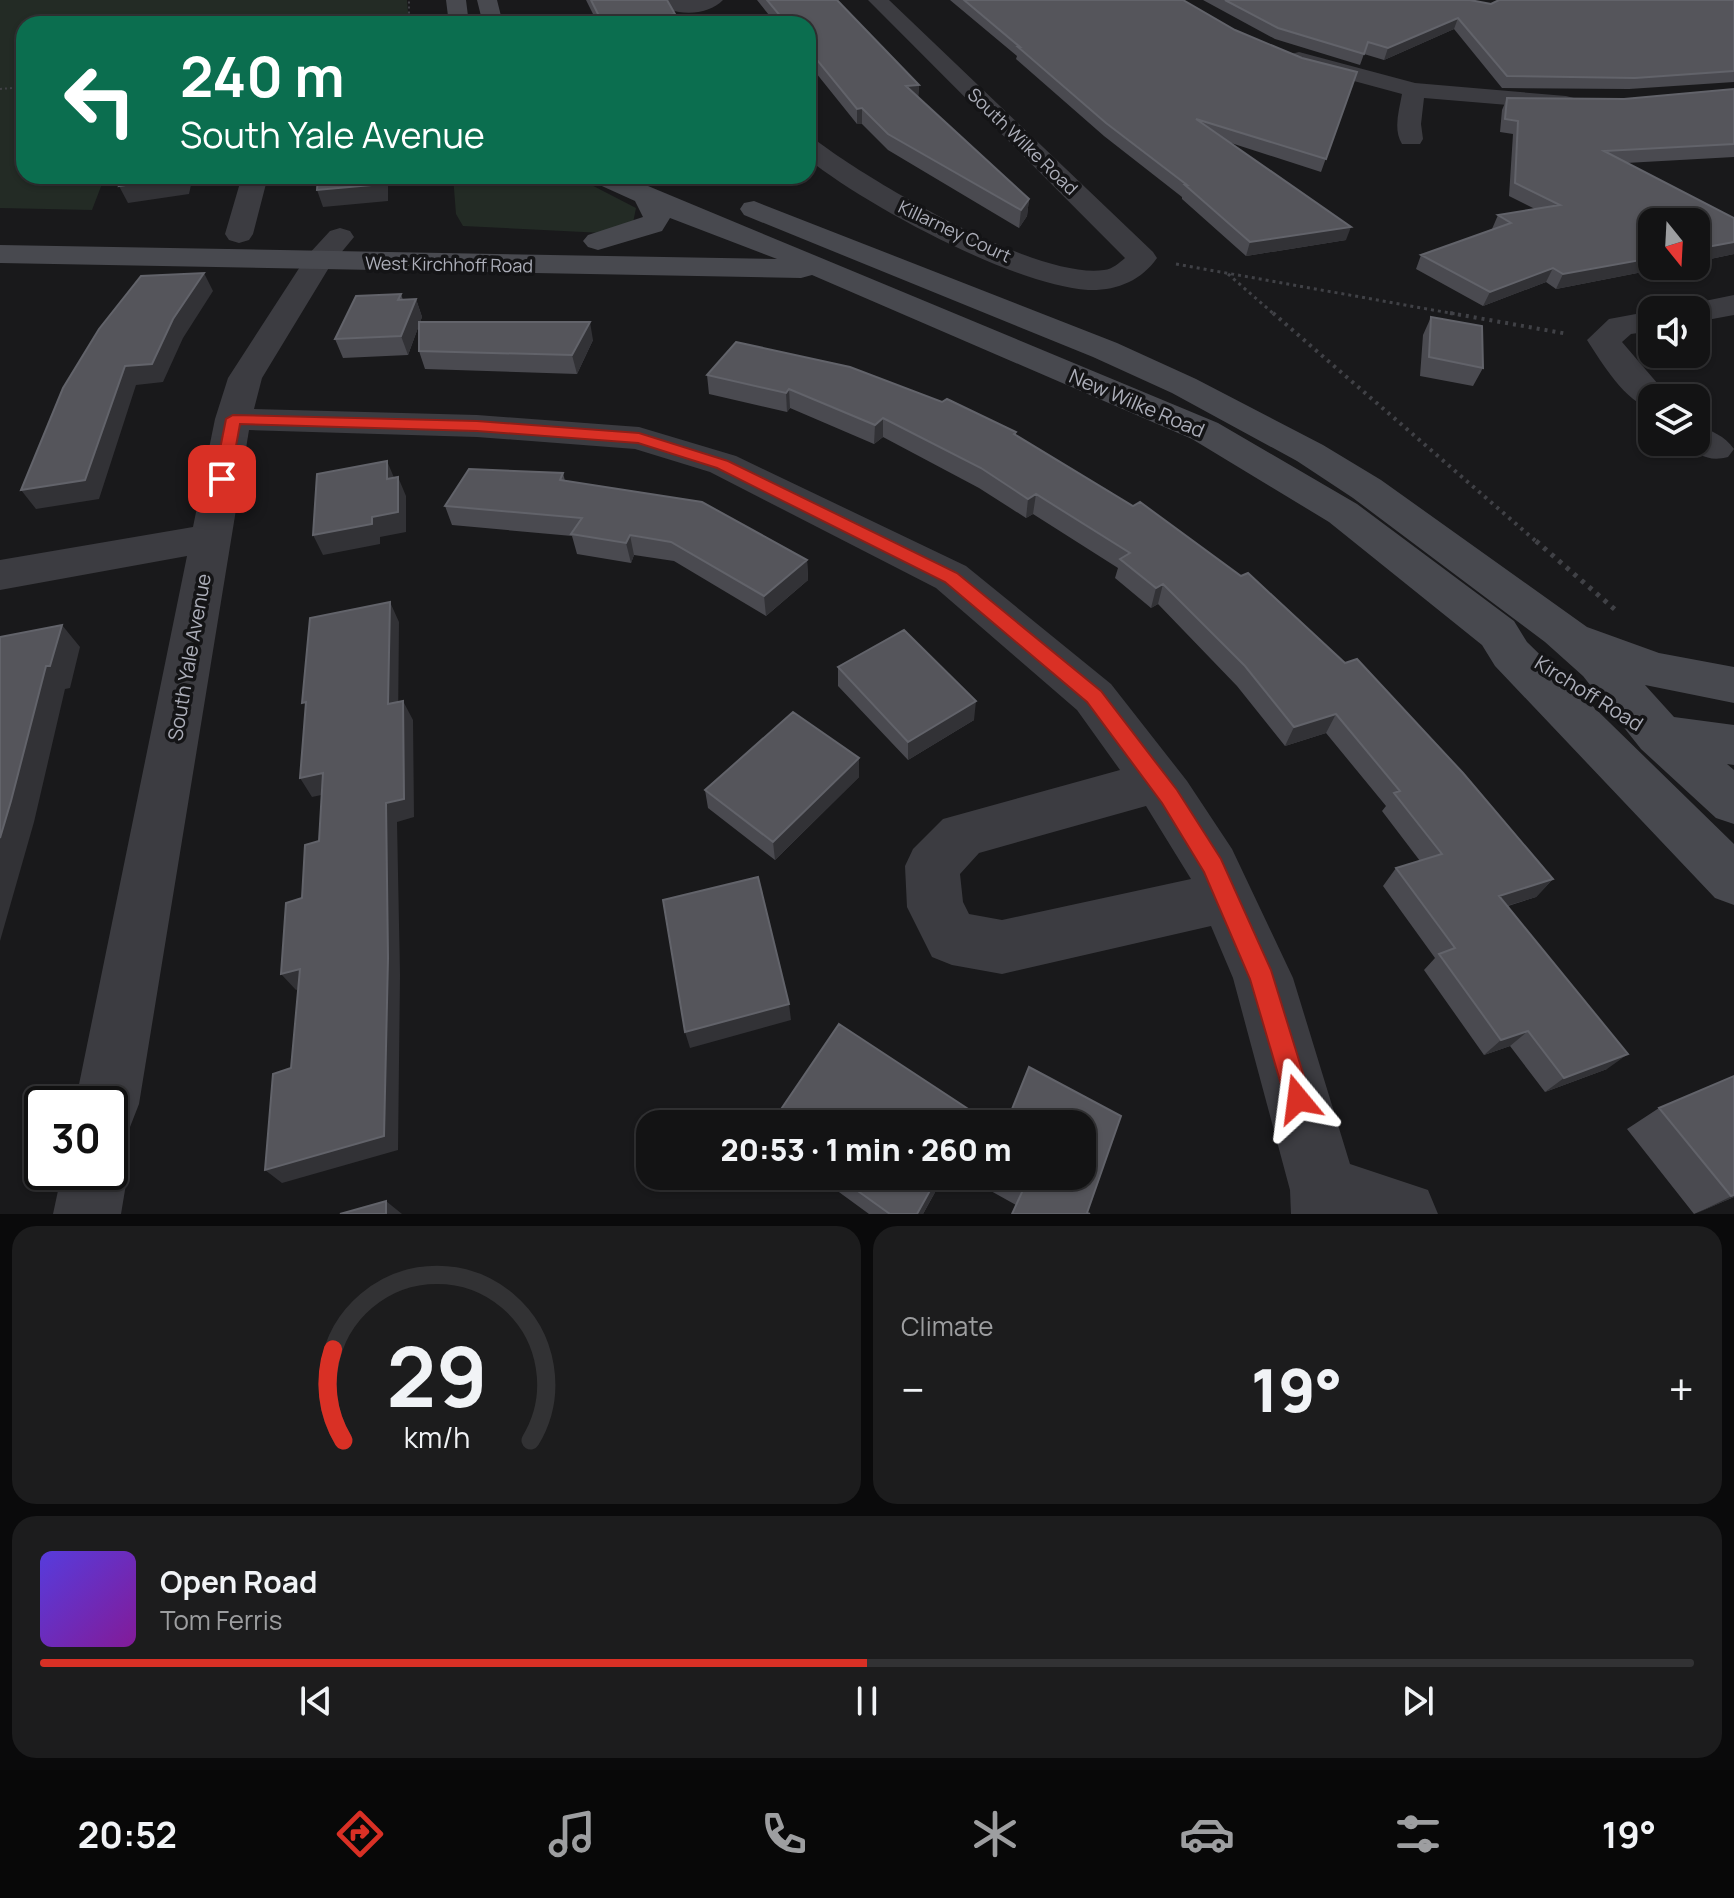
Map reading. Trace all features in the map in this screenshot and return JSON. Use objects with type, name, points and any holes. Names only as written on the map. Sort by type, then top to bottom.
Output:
[{"type":"main road","name":"New Wilke Road","points":[[620,184],[768,245],[835,258]]},
{"type":"main road","points":[[598,241],[652,225],[657,217],[654,207],[644,195]]},
{"type":"main road","name":"New Wilke Road","points":[[736,202],[835,258],[1205,431],[1343,513],[1498,633],[1511,654],[1674,821]]},
{"type":"main road","name":"West Kirchhoff Road","points":[[0,231],[239,234],[329,250],[835,258],[898,267]]},
{"type":"main road","name":"West Kirchhoff Road","points":[[0,254],[329,250],[598,241],[768,245]]},
{"type":"main road","name":"New Wilke Road","points":[[898,267],[1105,350],[1244,416],[1367,489],[1561,630],[1599,664],[1663,738]]},
{"type":"main road","name":"Kirchoff Road","points":[[1561,630],[1627,663],[1675,677],[1734,685]]},
{"type":"main road","name":"Kirchoff Road","points":[[1498,633],[1619,715],[1663,738],[1734,745]]},
{"type":"main road","points":[[1734,718],[1680,721],[1663,738],[1659,779],[1674,821],[1734,880]]},
{"type":"main road","points":[[1663,738],[1734,802]]},
{"type":"street","points":[[665,0],[680,6],[708,2]]},
{"type":"street","name":"South Wilke Road","points":[[878,0],[1142,258]]},
{"type":"street","points":[[1281,52],[1414,90],[1582,104]]},
{"type":"street","points":[[1411,139],[1409,124],[1414,90]]},
{"type":"street","name":"Killarney Court","points":[[816,152],[860,185],[950,231],[1036,268],[1080,281],[1114,279],[1142,258]]},
{"type":"street","points":[[239,234],[253,184]]},
{"type":"street","name":"South Yale Avenue","points":[[110,1086],[233,419],[245,378],[329,250]]},
{"type":"street","points":[[1710,309],[1734,305]]},
{"type":"street","points":[[1638,323],[1621,326],[1604,340],[1639,384]]},
{"type":"street","points":[[233,419],[477,426],[639,438],[723,464],[951,577],[1094,697],[1158,781],[1213,866],[1263,978],[1324,1202],[1404,1214]]},
{"type":"street","points":[[0,575],[211,538]]},
{"type":"street","points":[[1158,781],[962,835],[932,866],[935,907],[952,938],[1002,947],[1226,897]]},
{"type":"street","points":[[87,1214],[92,1190]]},
{"type":"path","points":[[1142,258],[1604,340]]},
{"type":"path","points":[[1228,274],[1621,615]]},
{"type":"shaded area","points":[[0,0],[407,0],[408,16],[16,16],[16,184],[102,184],[92,210],[0,208]]},
{"type":"shaded area","points":[[454,184],[590,184],[636,208],[633,223],[603,233],[463,226],[456,214]]},
{"type":"building","points":[[591,0],[667,0],[675,14],[671,16],[599,16]]},
{"type":"building","points":[[767,0],[837,0],[919,85],[906,86],[1029,199],[1021,210],[888,134],[862,108],[857,109],[816,59],[816,16],[780,16]]},
{"type":"building","points":[[964,0],[1183,0],[1235,30],[1302,58],[1357,72],[1326,159],[1196,119],[1351,227],[1250,242],[1187,185],[1106,123]]},
{"type":"building","points":[[1225,0],[1470,0],[1491,4],[1499,0],[1734,0],[1734,71],[1635,78],[1507,76],[1458,18],[1388,48],[1368,42],[1364,54],[1278,28]]},
{"type":"building","points":[[1734,89],[1734,144],[1604,151],[1734,218],[1734,242],[1710,246],[1710,208],[1638,208],[1638,261],[1563,274],[1553,268],[1490,292],[1421,255],[1511,223],[1498,215],[1560,205],[1515,183],[1518,121],[1505,119],[1507,98],[1624,99]]},
{"type":"building","points":[[317,184],[382,184],[317,190]]},
{"type":"building","points":[[204,273],[173,319],[152,364],[125,366],[85,480],[21,490],[63,388],[99,329],[141,276]]},
{"type":"building","points":[[401,294],[398,300],[416,299],[401,336],[335,339],[356,296]]},
{"type":"building","points":[[1431,317],[1482,326],[1483,368],[1429,357]]},
{"type":"building","points":[[419,322],[590,322],[572,355],[419,351]]},
{"type":"building","points":[[736,342],[850,367],[942,402],[947,399],[1016,432],[1014,434],[1133,506],[1140,502],[1241,576],[1248,573],[1345,663],[1357,659],[1463,773],[1553,879],[1499,896],[1628,1054],[1564,1078],[1528,1031],[1501,1040],[1439,954],[1455,948],[1396,868],[1442,854],[1394,793],[1400,791],[1336,714],[1294,727],[1245,666],[1163,584],[1156,588],[1120,559],[1130,553],[1036,494],[1028,499],[981,468],[883,418],[875,425],[789,389],[786,393],[707,375]]},
{"type":"building","points":[[387,461],[387,479],[398,477],[398,512],[372,517],[372,524],[313,535],[317,474]]},
{"type":"building","points":[[469,469],[563,473],[560,480],[702,502],[807,560],[764,596],[671,542],[630,535],[626,543],[571,534],[582,518],[445,506]]},
{"type":"building","points":[[390,602],[388,704],[403,701],[404,799],[386,803],[388,958],[384,1136],[265,1170],[273,1074],[291,1068],[300,969],[281,974],[286,903],[302,898],[305,845],[319,841],[323,773],[300,778],[306,702],[302,703],[310,618]]},
{"type":"building","points":[[62,625],[50,666],[46,666],[0,838],[0,637]]},
{"type":"building","points":[[904,630],[976,701],[908,742],[838,667]]},
{"type":"building","points":[[793,712],[859,758],[773,842],[705,790]]},
{"type":"building","points":[[758,877],[789,1004],[685,1032],[663,900]]},
{"type":"building","points":[[839,1024],[970,1110],[781,1110]]},
{"type":"building","points":[[1029,1067],[1121,1116],[1096,1187],[1096,1110],[1012,1110]]},
{"type":"building","points":[[1734,1076],[1734,1195],[1731,1196],[1659,1108]]},
{"type":"building","points":[[857,1190],[930,1190],[917,1214],[890,1214]]},
{"type":"building","points":[[1023,1190],[1095,1190],[1087,1213],[1090,1214],[1012,1214]]},
{"type":"building","points":[[386,1201],[386,1214],[340,1214]]},
{"type":"route","points":[[222,479],[233,419],[477,426],[639,438],[723,464],[951,577],[1094,697],[1169,796],[1213,866],[1263,978],[1298,1099]]}]
